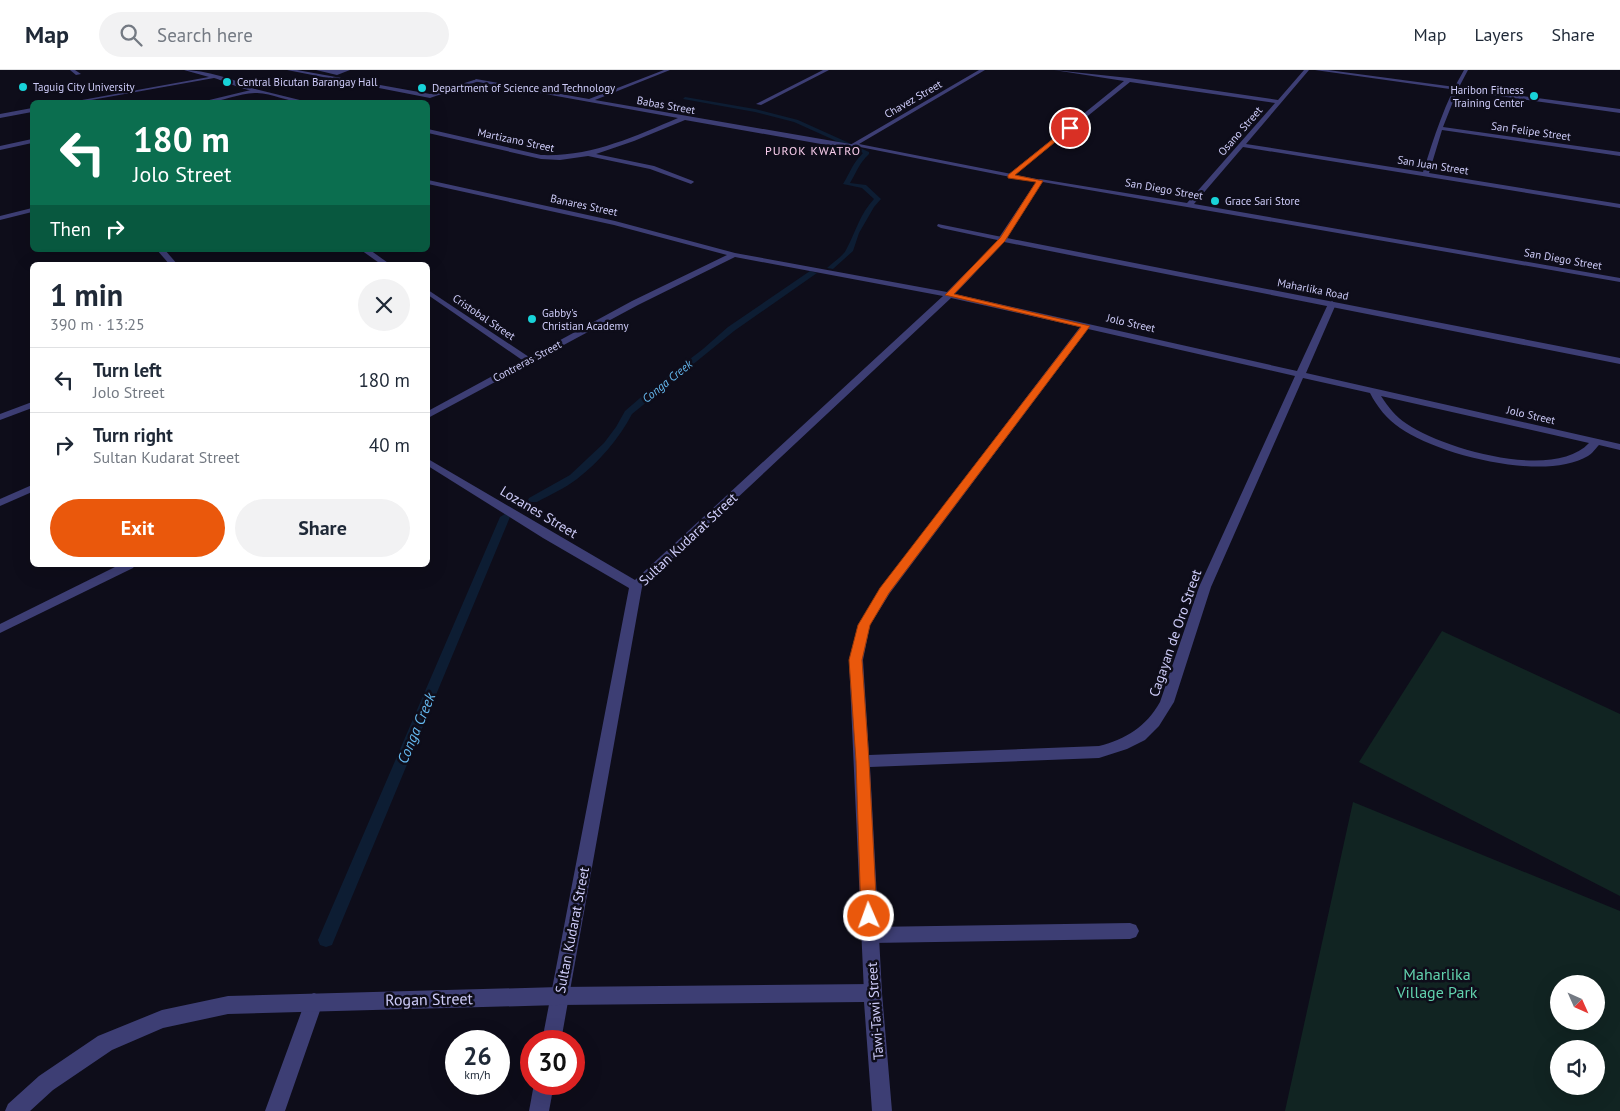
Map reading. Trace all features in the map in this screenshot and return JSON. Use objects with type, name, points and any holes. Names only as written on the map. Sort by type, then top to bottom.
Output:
[{"type":"street","points":[[72,70],[78,74]]},
{"type":"street","points":[[186,70],[212,78],[231,81],[255,91],[296,100]]},
{"type":"street","name":"Babas Street","points":[[289,70],[430,96],[476,81],[684,118],[852,145]]},
{"type":"street","points":[[318,70],[337,73],[348,70]]},
{"type":"street","points":[[589,101],[668,70]]},
{"type":"street","points":[[759,104],[827,70]]},
{"type":"street","name":"Chavez Street","points":[[852,145],[983,70]]},
{"type":"street","points":[[1056,70],[1278,102]]},
{"type":"street","name":"Osano Street","points":[[1189,205],[1307,70]]},
{"type":"street","points":[[1317,70],[1620,111]]},
{"type":"street","points":[[1426,174],[1455,88],[1466,70]]},
{"type":"street","points":[[86,100],[212,78]]},
{"type":"street","points":[[1010,176],[1129,80]]},
{"type":"street","points":[[213,100],[255,91]]},
{"type":"street","points":[[0,116],[30,110]]},
{"type":"street","name":"Martizano Street","points":[[430,131],[541,157],[560,159],[591,155],[684,118]]},
{"type":"street","name":"San Felipe Street","points":[[1440,128],[1620,154]]},
{"type":"street","points":[[0,148],[30,141]]},
{"type":"street","name":"San Diego Street","points":[[852,145],[1010,176],[1620,280]]},
{"type":"street","name":"San Juan Street","points":[[1242,145],[1620,206]]},
{"type":"street","points":[[591,155],[652,167],[691,182]]},
{"type":"street","name":"Sultan Kudarat Street","points":[[553,1030],[636,586],[949,295],[1002,239],[1040,181]]},
{"type":"street","name":"Banares Street","points":[[430,182],[615,223],[734,255]]},
{"type":"street","points":[[0,218],[30,210]]},
{"type":"street","name":"Maharlika Road","points":[[941,226],[1620,361]]},
{"type":"street","points":[[163,252],[171,262]]},
{"type":"street","points":[[368,252],[383,262]]},
{"type":"street","name":"Jolo Street","points":[[734,255],[949,295],[1620,447]]},
{"type":"street","name":"Contreras Street","points":[[430,414],[652,294],[734,255]]},
{"type":"street","name":"Cristobal Street","points":[[430,293],[529,361]]},
{"type":"street","name":"Cagayan de Oro Street","points":[[862,761],[1099,752],[1123,746],[1144,734],[1159,720],[1168,702],[1205,587],[1332,304]]},
{"type":"street","name":"Tawi-Tawi Street","points":[[882,1111],[873,992],[856,660],[864,625],[884,591],[1086,326]]},
{"type":"street","points":[[1374,392],[1383,409],[1405,427],[1438,444],[1478,456],[1519,463],[1556,463],[1583,455],[1596,442]]},
{"type":"street","points":[[0,417],[30,406]]},
{"type":"street","name":"Lozanes Street","points":[[430,463],[547,535],[636,586]]},
{"type":"street","points":[[0,503],[30,489]]},
{"type":"street","points":[[0,629],[124,567]]},
{"type":"street","points":[[870,935],[1130,931]]},
{"type":"street","name":"Rogan Street","points":[[15,1111],[46,1083],[105,1043],[162,1019],[228,1005],[559,996],[873,992]]},
{"type":"street","points":[[275,1111],[314,1002]]},
{"type":"street","points":[[539,1111],[542,1095]]},
{"type":"green space","points":[[1442,631],[1620,714],[1620,896],[1359,762]]},
{"type":"green space","name":"Maharlika Village Park","points":[[1353,802],[1620,911],[1620,1111],[1285,1111]]},
{"type":"waterway","name":"Conga Creek","points":[[685,98],[755,110],[783,117],[823,132],[867,153],[855,164],[853,173],[846,184],[864,186],[878,199],[871,206],[856,233],[850,251],[831,268]]},
{"type":"waterway","name":"Conga Creek","points":[[533,500],[573,477],[607,445],[620,428],[628,413],[650,394],[706,351],[731,329],[813,273]]},
{"type":"waterway","name":"Conga Creek","points":[[326,940],[505,517]]},
{"type":"place","name":"Central Bicutan Barangay Hall","points":[[227,82]]},
{"type":"place","name":"Taguig City University","points":[[23,87]]},
{"type":"place","name":"Department of Science and Technology","points":[[422,88]]},
{"type":"place","name":"Haribon Fitness Training Center","points":[[1534,96]]},
{"type":"place","name":"Grace Sari Store","points":[[1215,201]]},
{"type":"place","name":"Gabby's Christian Academy","points":[[532,319]]},
{"type":"district","name":"PUROK KWATRO","points":[[813,150]]},
{"type":"route","points":[[869,916],[856,660],[864,625],[884,591],[1086,326],[949,295],[1002,239],[1040,181],[1010,176],[1070,128]]}]
